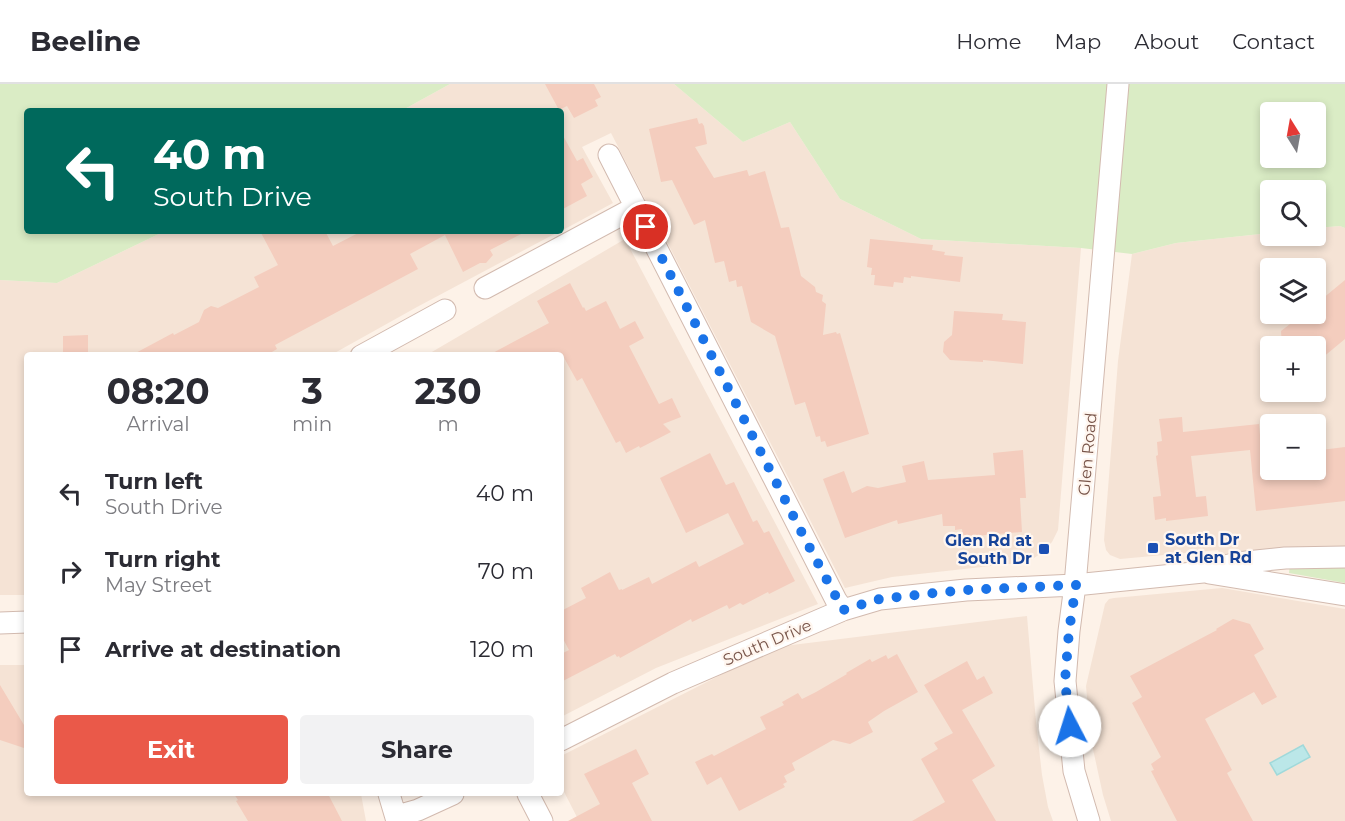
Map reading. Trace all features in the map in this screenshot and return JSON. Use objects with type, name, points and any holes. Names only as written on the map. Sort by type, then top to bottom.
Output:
[{"type":"street","name":"Glen Road","points":[[1089,821],[1074,771],[1065,681],[1076,585],[1118,84]]},
{"type":"street","points":[[609,155],[843,610]]},
{"type":"street","points":[[485,288],[636,207]]},
{"type":"street","points":[[368,352],[445,310]]},
{"type":"street","name":"South Drive","points":[[564,738],[673,682],[843,610],[880,599],[966,590],[1076,585],[1203,572],[1237,563],[1285,558],[1345,557]]},
{"type":"street","name":"South Drive","points":[[1203,572],[1345,595]]},
{"type":"street","points":[[0,623],[24,622]]},
{"type":"street","points":[[390,796],[397,818],[449,796]]},
{"type":"street","points":[[529,796],[543,821]]},
{"type":"shaded area","points":[[450,84],[674,84],[743,142],[790,122],[840,199],[921,239],[1081,248],[1058,530],[1052,542],[1043,552],[1028,562],[892,577],[845,588],[611,133],[582,147],[613,203],[564,229],[564,108],[406,108]]},
{"type":"shaded area","points":[[1326,227],[1345,228],[1345,547],[1280,548],[1220,556],[1218,550],[1120,559],[1110,555],[1106,550],[1104,540],[1118,361],[1132,254],[1176,243],[1260,234],[1260,246],[1326,246]]},
{"type":"shaded area","points":[[159,234],[554,234],[336,352],[24,352],[24,595],[0,595],[0,280],[57,283]]},
{"type":"shaded area","points":[[625,239],[818,604],[656,668],[564,715],[564,352],[432,352]]},
{"type":"shaded area","points":[[1222,588],[1345,609],[1345,821],[1111,821],[1091,740],[1086,686],[1105,604],[1109,599],[1114,598]]},
{"type":"shaded area","points":[[1027,616],[1042,775],[1053,821],[579,821],[564,792],[564,754],[776,647]]},
{"type":"shaded area","points":[[0,665],[24,665],[24,796],[361,796],[366,821],[0,821]]},
{"type":"green space","points":[[0,84],[450,84],[406,108],[24,108],[24,234],[159,234],[57,283],[0,280]]},
{"type":"green space","points":[[674,84],[1345,84],[1345,228],[1326,227],[1326,180],[1260,180],[1260,234],[1176,243],[1132,254],[1081,248],[921,239],[840,199],[790,122],[743,142]]},
{"type":"green space","points":[[1345,562],[1345,583],[1289,573],[1290,565]]},
{"type":"water","points":[[1303,745],[1310,757],[1277,775],[1270,763]]},
{"type":"building","points":[[545,84],[594,84],[601,97],[595,100],[598,106],[574,118],[567,106],[558,108]]},
{"type":"building","points":[[697,118],[699,124],[702,123],[704,126],[707,144],[695,147],[714,178],[747,170],[749,176],[765,171],[781,228],[789,227],[801,276],[815,287],[816,292],[823,295],[822,301],[826,304],[823,335],[840,333],[869,434],[827,447],[825,441],[821,442],[820,436],[816,437],[805,402],[795,405],[775,336],[751,322],[742,286],[737,287],[736,280],[729,282],[724,261],[715,263],[705,220],[694,225],[672,180],[661,182],[649,129]]},
{"type":"building","points":[[564,137],[577,161],[583,158],[593,177],[581,184],[587,196],[564,208]]},
{"type":"building","points":[[262,234],[327,234],[333,246],[356,234],[521,234],[490,250],[493,255],[486,263],[480,263],[463,272],[445,235],[410,254],[418,269],[275,345],[277,349],[272,352],[137,352],[199,322],[204,310],[211,306],[218,308],[259,287],[254,277],[278,265]]},
{"type":"building","points":[[870,239],[933,245],[932,250],[945,252],[944,255],[963,257],[960,282],[911,276],[911,278],[904,277],[903,283],[894,282],[893,287],[874,285],[875,275],[871,275],[872,268],[867,267]]},
{"type":"building","points":[[1345,280],[1345,339],[1326,355],[1326,336],[1281,336],[1281,331],[1290,324],[1326,324],[1326,296]]},
{"type":"building","points":[[570,283],[586,311],[606,301],[620,329],[635,321],[644,338],[629,346],[659,404],[672,398],[681,417],[663,424],[671,432],[626,453],[620,441],[616,443],[582,378],[577,381],[564,358],[564,352],[495,352],[549,323],[537,301]]},
{"type":"building","points":[[954,311],[1003,314],[1002,320],[1026,322],[1023,364],[983,360],[983,362],[950,360],[943,352],[944,342],[952,335]]},
{"type":"building","points":[[88,335],[88,352],[63,352],[63,336]]},
{"type":"building","points":[[1182,417],[1183,432],[1259,424],[1260,480],[1326,480],[1326,449],[1345,447],[1345,501],[1256,511],[1250,450],[1191,456],[1196,497],[1206,496],[1208,516],[1166,521],[1166,518],[1155,520],[1153,497],[1161,496],[1156,456],[1158,455],[1157,442],[1162,441],[1159,419]]},
{"type":"building","points":[[1023,450],[1026,498],[1020,498],[1022,532],[963,537],[962,529],[955,530],[955,526],[943,526],[942,514],[898,524],[897,520],[845,538],[823,479],[844,471],[852,493],[867,486],[878,488],[906,482],[902,466],[924,461],[928,480],[995,475],[993,453]]},
{"type":"building","points":[[710,453],[726,485],[734,482],[753,522],[757,520],[764,533],[769,531],[795,581],[743,605],[740,603],[729,609],[727,605],[692,622],[691,619],[620,658],[615,654],[564,680],[564,652],[569,650],[564,641],[564,609],[586,598],[581,588],[610,572],[619,590],[649,577],[652,584],[696,561],[699,567],[744,544],[728,513],[686,533],[660,478]]},
{"type":"building","points":[[1233,619],[1250,624],[1264,649],[1254,655],[1277,697],[1262,705],[1254,692],[1205,719],[1232,770],[1227,773],[1253,821],[1177,821],[1151,771],[1154,770],[1151,764],[1161,757],[1132,703],[1142,697],[1130,676],[1217,630]]},
{"type":"building","points":[[897,654],[918,692],[868,722],[873,732],[850,744],[833,740],[792,763],[795,770],[784,776],[787,782],[783,784],[785,787],[739,811],[721,777],[707,785],[695,762],[712,754],[714,756],[766,729],[760,717],[784,705],[782,702],[798,693],[802,699],[816,692],[870,659],[872,662],[886,655],[888,659]]},
{"type":"building","points":[[967,661],[977,680],[984,676],[993,693],[962,710],[995,766],[972,780],[996,821],[912,821],[945,802],[921,759],[938,749],[934,743],[953,733],[924,685]]},
{"type":"building","points":[[0,685],[24,725],[24,748],[0,740]]},
{"type":"building","points":[[636,749],[649,774],[632,783],[652,821],[568,821],[600,804],[584,774]]},
{"type":"building","points":[[235,796],[329,796],[342,821],[248,821],[236,801],[238,800]]},
{"type":"place","name":"South Dr at Glen Rd","points":[[1153,548]]},
{"type":"place","name":"Glen Rd at South Dr","points":[[1044,549]]},
{"type":"route","points":[[646,227],[843,610],[880,599],[925,594],[1076,585],[1065,681],[1070,726]]}]
